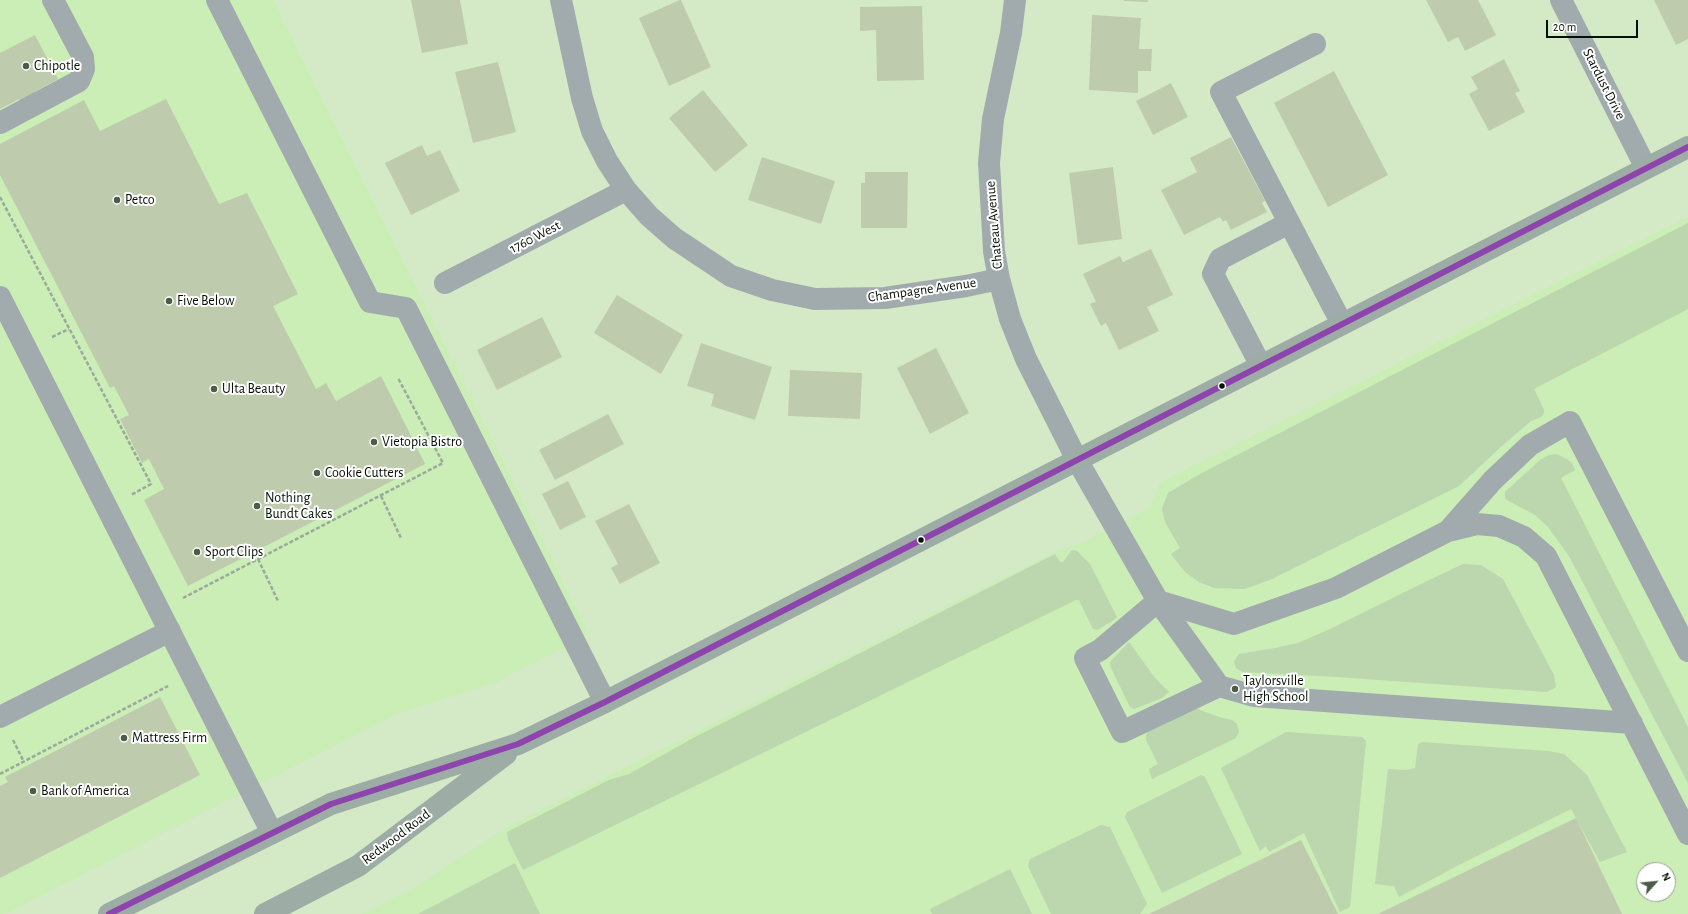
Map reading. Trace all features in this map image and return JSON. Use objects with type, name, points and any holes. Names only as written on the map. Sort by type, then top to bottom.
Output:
[{"type":"main road","name":"Redwood Road","points":[[109,914],[331,804],[518,744],[605,702],[1688,147]]},
{"type":"main road","name":"Redwood Road","points":[[265,914],[358,866],[518,744]]},
{"type":"street","points":[[0,123],[79,81],[84,69],[83,57],[53,0]]},
{"type":"street","points":[[217,0],[370,302],[406,308],[605,702]]},
{"type":"street","name":"Champagne Avenue","points":[[561,0],[582,98],[592,131],[607,161],[626,190],[649,216],[674,238],[731,276],[772,290],[815,299],[885,298],[999,279]]},
{"type":"street","name":"Chateau Avenue","points":[[1015,0],[1011,33],[993,120],[989,163],[994,244],[999,279],[1010,319],[1026,359],[1077,460],[1158,601],[1219,686]]},
{"type":"street","name":"Stardust Drive","points":[[1561,0],[1646,168]]},
{"type":"street","points":[[1315,44],[1221,92],[1342,324]]},
{"type":"street","name":"1760 West","points":[[445,283],[626,190]]},
{"type":"street","points":[[1261,366],[1213,274],[1220,259],[1289,223]]},
{"type":"street","points":[[0,297],[272,833]]},
{"type":"street","points":[[1448,531],[1494,480],[1530,445],[1570,422],[1688,651]]},
{"type":"street","points":[[1632,723],[1254,696],[1219,686],[1122,732],[1084,658],[1100,650],[1158,601],[1234,624],[1336,588],[1448,531],[1477,524],[1499,526],[1524,537],[1546,556],[1632,723],[1688,834]]},
{"type":"street","points":[[0,717],[170,631]]},
{"type":"path","points":[[0,196],[151,484],[126,497]]},
{"type":"path","points":[[51,338],[69,329]]},
{"type":"path","points":[[180,600],[443,463],[398,378]]},
{"type":"path","points":[[381,496],[401,538]]},
{"type":"path","points":[[258,559],[278,601]]},
{"type":"path","points":[[0,774],[174,683]]},
{"type":"shaded area","points":[[0,0],[273,0],[590,635],[495,683],[397,714],[5,914],[0,914]]},
{"type":"shaded area","name":"Taylorsville High School","points":[[1688,217],[1688,914],[362,914],[408,891],[511,825],[1052,553],[1081,543],[1150,508],[1159,485],[1169,478]]},
{"type":"shaded area","points":[[1688,223],[1688,309],[1534,389],[1544,410],[1541,417],[1531,421],[1459,486],[1272,579],[1245,589],[1214,588],[1199,582],[1185,572],[1171,554],[1180,548],[1165,522],[1162,508],[1168,493],[1200,474]]},
{"type":"shaded area","points":[[1556,454],[1572,463],[1575,470],[1561,478],[1688,727],[1688,783],[1569,556],[1548,527],[1535,515],[1505,499],[1505,492],[1540,460],[1549,455]]},
{"type":"shaded area","points":[[1072,550],[1077,551],[1090,564],[1117,617],[1097,630],[1093,629],[1079,600],[1076,600],[523,870],[508,840],[507,832],[609,780],[629,774],[695,737],[1055,554],[1060,562],[1063,562]]},
{"type":"shaded area","points":[[1463,564],[1481,565],[1503,579],[1554,675],[1556,687],[1547,692],[1338,677],[1242,672],[1236,668],[1234,661],[1239,654],[1298,643],[1328,630]]},
{"type":"shaded area","points":[[1129,642],[1155,678],[1169,692],[1162,698],[1134,709],[1130,707],[1111,668],[1110,662]]},
{"type":"shaded area","points":[[1195,708],[1232,720],[1237,724],[1239,732],[1236,738],[1152,779],[1149,769],[1158,764],[1146,740],[1148,731]]},
{"type":"shaded area","points":[[1286,732],[1362,737],[1366,741],[1350,907],[1340,912],[1304,833],[1269,852],[1266,846],[1260,851],[1221,768]]},
{"type":"shaded area","points":[[1422,742],[1548,751],[1564,754],[1587,775],[1627,852],[1600,862],[1571,809],[1399,897],[1394,886],[1375,884],[1388,769],[1406,770],[1415,768],[1418,744]]},
{"type":"shaded area","points":[[1201,775],[1205,777],[1242,854],[1162,893],[1125,817],[1127,812]]},
{"type":"shaded area","points":[[1101,825],[1110,827],[1147,904],[1140,914],[1051,914],[1028,866],[1030,859]]},
{"type":"shaded area","points":[[515,863],[540,914],[418,914]]},
{"type":"shaded area","points":[[1010,869],[1032,914],[932,914],[930,909]]},
{"type":"building","points":[[411,0],[460,0],[468,44],[422,53]]},
{"type":"building","points":[[680,0],[711,67],[669,86],[639,18]]},
{"type":"building","points":[[1148,0],[1148,2],[1124,1]]},
{"type":"building","points":[[1426,0],[1478,0],[1496,35],[1465,51],[1458,37],[1448,42]]},
{"type":"building","points":[[1654,0],[1688,0],[1688,39],[1676,45]]},
{"type":"building","points":[[922,6],[924,80],[877,81],[876,30],[860,31],[860,7]]},
{"type":"building","points":[[1092,15],[1141,18],[1139,49],[1152,49],[1151,71],[1138,71],[1138,93],[1089,90]]},
{"type":"building","name":"Chipotle","points":[[35,35],[58,79],[34,92],[36,97],[22,104],[19,99],[0,109],[0,53]]},
{"type":"building","points":[[1504,59],[1520,91],[1515,93],[1525,112],[1489,131],[1469,94],[1478,89],[1471,77]]},
{"type":"building","points":[[498,62],[516,132],[473,143],[455,72]]},
{"type":"building","points":[[1334,71],[1388,175],[1328,207],[1274,103]]},
{"type":"building","points":[[1171,83],[1188,117],[1153,135],[1136,101]]},
{"type":"building","points":[[703,90],[748,145],[715,172],[669,118]]},
{"type":"building","points":[[166,99],[219,204],[247,193],[298,294],[273,306],[316,389],[326,383],[336,401],[381,376],[425,464],[188,586],[144,500],[164,489],[149,459],[142,463],[120,419],[129,415],[114,386],[110,388],[0,175],[0,144],[84,100],[100,131]]},
{"type":"building","points":[[1231,137],[1265,201],[1262,203],[1267,212],[1231,230],[1226,220],[1223,222],[1220,217],[1184,235],[1161,190],[1197,172],[1190,158]]},
{"type":"building","points":[[422,145],[427,156],[440,150],[460,191],[411,215],[385,163]]},
{"type":"building","points":[[762,157],[835,181],[821,224],[748,200]]},
{"type":"building","points":[[1113,167],[1122,239],[1078,245],[1069,173]]},
{"type":"building","points":[[865,172],[908,172],[907,228],[861,228],[861,183],[865,183]]},
{"type":"building","points":[[1151,249],[1173,295],[1147,307],[1159,331],[1119,350],[1106,323],[1101,326],[1090,304],[1096,302],[1083,274],[1120,256],[1123,262]]},
{"type":"building","points":[[617,295],[683,335],[661,374],[594,333]]},
{"type":"building","points":[[542,317],[562,357],[497,390],[477,350]]},
{"type":"building","points":[[701,343],[772,367],[755,420],[711,406],[714,394],[687,386]]},
{"type":"building","points":[[936,348],[969,413],[930,434],[897,368]]},
{"type":"building","points":[[790,370],[862,373],[860,419],[788,416]]},
{"type":"building","points":[[608,414],[624,444],[555,480],[539,450]]},
{"type":"building","points":[[568,481],[586,517],[560,530],[542,494]]},
{"type":"building","points":[[629,504],[660,563],[620,584],[611,568],[618,564],[595,521]]},
{"type":"building","points":[[160,697],[200,775],[0,878],[0,786],[8,782],[5,777]]},
{"type":"building","points":[[1576,818],[1622,914],[1378,914]]},
{"type":"building","points":[[1301,840],[1338,914],[1149,914]]},
{"type":"transit line","points":[[109,914],[331,804],[518,744],[605,702],[1688,147]]},
{"type":"place","name":"Chipotle","points":[[26,66]]},
{"type":"place","name":"Petco","points":[[117,200]]},
{"type":"place","name":"Five Below","points":[[169,301]]},
{"type":"place","name":"Ulta Beauty","points":[[214,389]]},
{"type":"place","name":"Vietopia Bistro","points":[[374,442]]},
{"type":"place","name":"Cookie Cutters","points":[[317,473]]},
{"type":"place","name":"Nothing Bundt Cakes","points":[[257,506]]},
{"type":"place","name":"Sport Clips","points":[[197,552]]},
{"type":"place","name":"Taylorsville High School","points":[[1235,689]]},
{"type":"place","name":"Mattress Firm","points":[[124,738]]},
{"type":"place","name":"Bank of America","points":[[33,791]]}]
